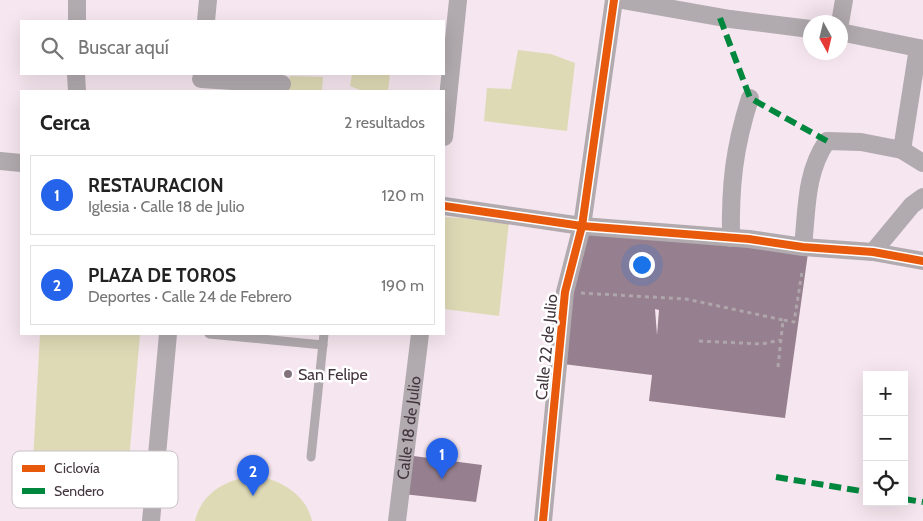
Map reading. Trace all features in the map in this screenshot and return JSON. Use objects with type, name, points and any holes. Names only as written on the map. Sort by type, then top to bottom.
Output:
[{"type":"street","points":[[77,0],[78,20]]},
{"type":"street","points":[[206,20],[208,0]]},
{"type":"street","points":[[445,127],[458,0]]},
{"type":"street","name":"Calle 22 de Julio","points":[[543,521],[565,292],[582,226],[614,0]]},
{"type":"street","points":[[622,0],[730,19],[803,28]]},
{"type":"street","points":[[841,15],[844,0]]},
{"type":"street","points":[[848,34],[920,49],[902,150]]},
{"type":"street","points":[[76,75],[77,90]]},
{"type":"street","points":[[201,81],[282,84]]},
{"type":"street","points":[[731,238],[733,165],[738,135],[750,98]]},
{"type":"street","points":[[803,247],[810,175],[816,157],[827,141],[861,142],[902,150],[923,163]]},
{"type":"street","points":[[0,161],[20,163]]},
{"type":"street","points":[[873,252],[912,205],[923,197]]},
{"type":"street","points":[[445,206],[582,226],[873,252],[923,261]]},
{"type":"street","points":[[157,451],[168,335]]},
{"type":"street","name":"Calle 18 de Julio","points":[[397,521],[420,335]]},
{"type":"street","points":[[151,521],[152,508]]},
{"type":"lane","points":[[219,335],[323,345]]},
{"type":"lane","points":[[311,457],[324,335]]},
{"type":"path","points":[[565,292],[686,299],[794,322],[802,272]]},
{"type":"path","points":[[778,367],[783,320]]},
{"type":"path","points":[[699,341],[762,344],[780,340]]},
{"type":"shaded area","points":[[518,50],[551,54],[575,63],[567,131],[484,121],[487,88],[511,89]]},
{"type":"shaded area","points":[[352,75],[390,75],[388,90],[360,90],[350,86]]},
{"type":"shaded area","points":[[290,76],[323,77],[322,90],[287,90]]},
{"type":"shaded area","points":[[445,217],[509,221],[499,316],[445,309]]},
{"type":"shaded area","points":[[40,335],[140,335],[130,451],[34,451]]},
{"type":"shaded area","points":[[259,476],[277,482],[292,491],[305,504],[312,521],[195,521],[204,501],[219,487],[238,479]]},
{"type":"building","points":[[587,230],[808,253],[785,418],[649,401],[652,375],[563,364],[570,301]],"holes":[[[655,309],[659,310],[657,335]]]},
{"type":"building","points":[[406,455],[482,465],[476,502],[403,494]]},
{"type":"marked path","points":[[720,18],[750,98],[827,141]]},
{"type":"marked path","points":[[776,477],[863,491]]},
{"type":"marked path","points":[[908,500],[923,502]]},
{"type":"cycle path","points":[[543,521],[565,292],[582,226],[614,0]]},
{"type":"cycle path","points":[[445,206],[582,226],[749,239],[803,247],[873,252],[923,261]]},
{"type":"place","name":"San Felipe","points":[[288,374]]},
{"type":"place","name":"RESTAURACI0N","points":[[442,479]]},
{"type":"place","name":"PLAZA DE T0R0S","points":[[253,496]]}]
